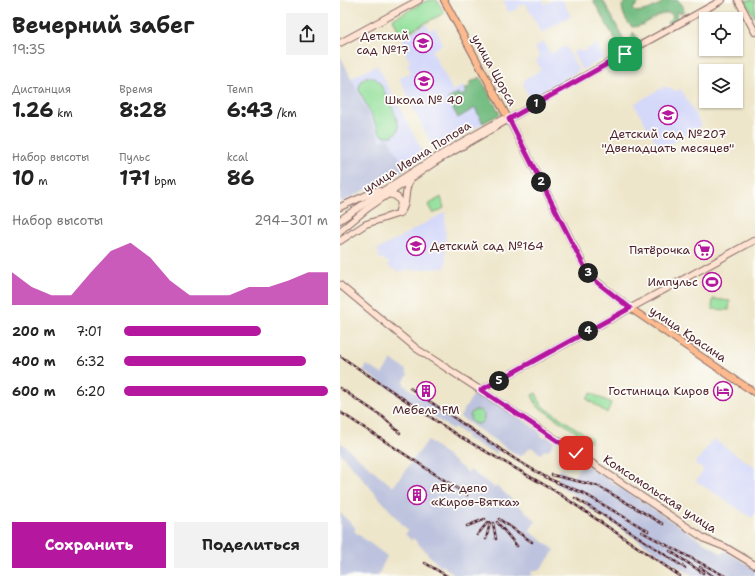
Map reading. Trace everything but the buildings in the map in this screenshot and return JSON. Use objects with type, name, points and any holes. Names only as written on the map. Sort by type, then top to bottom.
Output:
[{"type":"main road","points":[[340,43],[419,0]]},
{"type":"main road","name":"улица Щорса","points":[[444,0],[509,119],[578,255],[592,277]]},
{"type":"main road","name":"улица Ивана Попова","points":[[340,231],[386,191],[509,119],[722,0]]},
{"type":"main road","points":[[738,0],[755,32]]},
{"type":"main road","name":"улица Ивана Попова","points":[[340,220],[440,154],[503,119],[509,119]]},
{"type":"main road","points":[[340,241],[361,227],[399,214],[404,209],[406,186],[412,177]]},
{"type":"main road","points":[[340,207],[386,191],[398,197],[402,204],[397,212],[388,217]]},
{"type":"main road","points":[[481,390],[755,240]]},
{"type":"main road","name":"улица Красина","points":[[592,277],[630,308],[755,393]]},
{"type":"main road","name":"Комсомольская улица","points":[[340,286],[417,349],[705,539],[724,547],[755,565]]},
{"type":"shaded area","points":[[506,0],[543,0],[545,4],[554,0],[562,0],[571,16],[542,33],[525,3],[518,7],[518,9],[508,12],[503,2]]},
{"type":"shaded area","points":[[426,24],[430,30],[435,28],[443,44],[432,51],[453,91],[463,86],[465,89],[471,86],[469,83],[480,77],[500,114],[435,150],[412,107],[413,106],[399,78],[411,72],[407,64],[410,62],[401,45],[405,43],[402,37]]},
{"type":"shaded area","points":[[544,42],[551,54],[566,46],[579,71],[530,98],[523,85],[525,79],[541,70],[536,60],[540,57],[535,47]]},
{"type":"shaded area","points":[[597,44],[604,58],[582,70],[573,53],[579,49],[581,52]]},
{"type":"shaded area","points":[[340,55],[381,141],[388,138],[406,169],[340,203]]},
{"type":"shaded area","points":[[377,65],[425,156],[405,167],[388,138],[381,141],[351,78]]},
{"type":"shaded area","name":"Детский сад №207 \"Двенадцать месяцев\"","points":[[665,86],[676,91],[681,89],[702,126],[660,150],[634,104]]},
{"type":"shaded area","name":"Детский сад №164","points":[[445,212],[446,264],[444,268],[406,269],[404,271],[397,271],[388,266],[389,262],[377,257],[380,256],[377,250]]},
{"type":"shaded area","points":[[392,360],[405,369],[408,375],[404,381],[404,385],[498,450],[496,454],[466,438],[467,436],[454,427],[452,429],[363,371],[367,365],[382,374]]},
{"type":"shaded area","points":[[475,392],[481,396],[483,394],[539,431],[543,438],[548,437],[555,441],[548,451],[544,450],[541,454],[531,447],[520,457],[460,417]]},
{"type":"shaded area","points":[[713,439],[755,467],[755,514],[752,518],[696,481],[704,470],[695,464]]},
{"type":"shaded area","points":[[428,440],[468,473],[470,470],[495,488],[497,486],[536,521],[529,531],[555,550],[539,571],[533,570],[531,574],[534,576],[456,576],[442,565],[440,567],[413,538],[411,541],[405,534],[408,531],[340,453],[340,442],[393,487]]},
{"type":"shaded area","points":[[583,463],[722,554],[725,551],[755,569],[755,576],[693,576],[584,505],[586,501],[556,484],[559,476],[557,473],[560,469],[573,477]]},
{"type":"shaded area","points":[[340,513],[355,527],[355,532],[387,556],[378,576],[340,576]]},
{"type":"green space","points":[[428,0],[437,0],[444,13],[401,36],[393,19]]},
{"type":"green space","points":[[593,0],[603,0],[625,42],[632,38],[633,32],[637,37],[636,41],[624,47],[616,41]]},
{"type":"green space","points":[[627,0],[641,0],[633,9],[636,12],[648,10],[662,3],[663,0],[678,0],[683,6],[684,11],[681,13],[677,11],[678,19],[669,24],[667,23],[673,17],[671,13],[666,13],[661,14],[643,25],[632,27],[625,18],[622,9],[622,6]]},
{"type":"green space","points":[[745,0],[755,0],[755,18]]},
{"type":"green space","points":[[366,77],[374,78],[378,81],[391,106],[398,127],[398,131],[392,136],[384,136],[380,133],[359,90],[360,82]]},
{"type":"green space","points":[[480,77],[500,114],[483,123],[475,108],[458,118],[448,99],[458,93],[461,96],[467,93],[465,89],[471,86],[469,83]]},
{"type":"green space","points":[[441,197],[444,208],[433,214],[428,205]]},
{"type":"green space","points":[[713,299],[730,301],[729,310],[712,309]]},
{"type":"green space","points":[[536,393],[542,406],[591,438],[591,442],[537,406],[532,395]]},
{"type":"green space","points":[[591,393],[611,403],[607,413],[587,399]]},
{"type":"green space","points":[[477,410],[482,412],[484,417],[482,422],[477,424],[472,422],[470,417],[472,412]]},
{"type":"railway","points":[[340,356],[457,435],[555,491],[680,576]]},
{"type":"railway","points":[[340,388],[383,417],[400,433]]},
{"type":"railway","points":[[410,388],[515,459],[549,479],[583,493],[648,531]]},
{"type":"railway","points":[[340,412],[467,495]]},
{"type":"railway","points":[[552,475],[598,486],[663,524]]},
{"type":"railway","points":[[575,498],[634,534],[685,568]]},
{"type":"railway","points":[[467,526],[485,519]]},
{"type":"railway","points":[[499,519],[532,542]]},
{"type":"railway","points":[[477,535],[488,522]]},
{"type":"railway","points":[[497,522],[517,546]]},
{"type":"railway","points":[[486,539],[490,523]]},
{"type":"railway","points":[[493,523],[496,539]]},
{"type":"railway","points":[[642,532],[725,576]]},
{"type":"railway","points":[[670,551],[703,573]]},
{"type":"railway","points":[[425,563],[447,576]]},
{"type":"railway","points":[[700,567],[713,576]]},
{"type":"place","name":"Детский сад №17","points":[[423,43]]},
{"type":"place","name":"Школа № 40","points":[[424,81]]},
{"type":"place","name":"Детский сад №207 \"Двенадцать месяцев\"","points":[[668,115]]},
{"type":"place","name":"Детский сад №164","points":[[416,246]]},
{"type":"place","name":"Пятёрочка","points":[[704,250]]},
{"type":"place","name":"Импульс","points":[[712,282]]},
{"type":"place","name":"Мебель FM","points":[[426,391]]},
{"type":"place","name":"Гостиница Киров","points":[[723,391]]},
{"type":"place","name":"АБК депо «Киров-Вятка»","points":[[417,495]]},
{"type":"route","points":[[576,453],[481,390],[630,308],[598,283],[587,272],[509,119],[625,54]]}]
